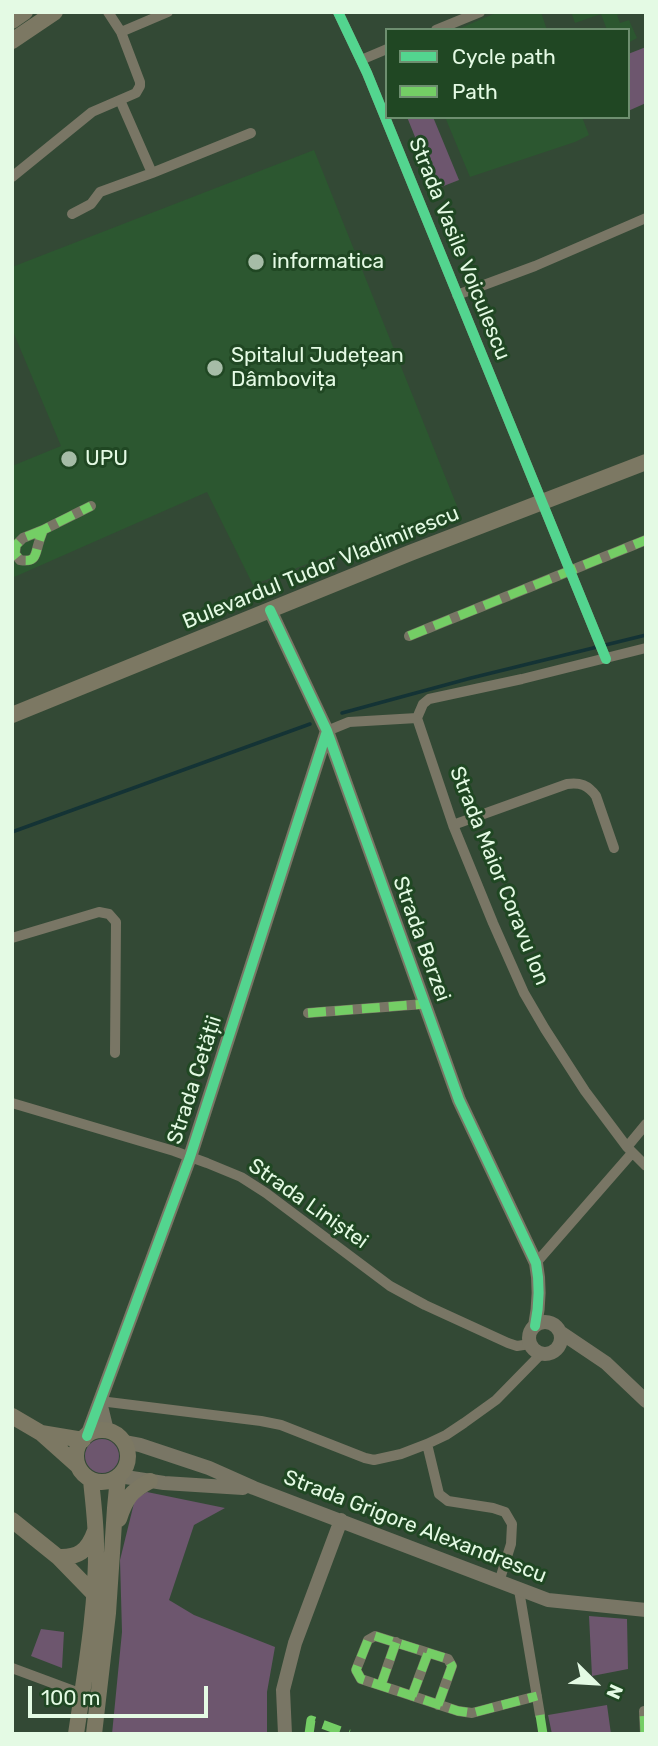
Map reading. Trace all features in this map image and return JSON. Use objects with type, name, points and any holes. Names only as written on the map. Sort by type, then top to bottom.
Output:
[{"type":"main road","points":[[12,20],[25,12]]},
{"type":"main road","points":[[12,41],[55,12]]},
{"type":"main road","name":"Bulevardul Tudor Vladimirescu","points":[[12,715],[646,462]]},
{"type":"main road","points":[[12,1416],[41,1433],[91,1480],[104,1482],[119,1476],[125,1469],[127,1450],[117,1435],[97,1431],[85,1438],[77,1452],[78,1466]]},
{"type":"main road","points":[[41,1433],[85,1438]]},
{"type":"main road","points":[[94,1734],[119,1476]]},
{"type":"main road","points":[[76,1734],[96,1566],[96,1521],[91,1480]]},
{"type":"main road","points":[[113,1538],[129,1496],[150,1481]]},
{"type":"main road","points":[[12,1520],[58,1557],[94,1594]]},
{"type":"main road","points":[[58,1557],[73,1557],[86,1548],[96,1521]]},
{"type":"street","points":[[12,177],[92,113],[136,93],[140,86],[121,32],[108,12]]},
{"type":"street","points":[[121,32],[168,12]]},
{"type":"street","name":"Strada Vasile Voiculescu","points":[[338,12],[385,119]]},
{"type":"street","points":[[441,28],[480,12]]},
{"type":"street","points":[[361,60],[385,50]]},
{"type":"street","points":[[120,100],[152,173]]},
{"type":"street","name":"Strada Vasile Voiculescu","points":[[385,119],[606,659]]},
{"type":"street","points":[[72,214],[91,204],[100,192],[251,133]]},
{"type":"street","points":[[457,295],[534,266],[646,218]]},
{"type":"street","points":[[43,530],[91,506]]},
{"type":"street","points":[[409,636],[646,540]]},
{"type":"street","name":"Strada Berzei","points":[[270,610],[327,731],[459,1100],[536,1263],[538,1279],[535,1326]]},
{"type":"street","points":[[327,731],[349,722],[417,718],[423,704],[429,699],[646,648]]},
{"type":"street","name":"Strada Maior Coravu Ion","points":[[417,718],[453,825],[524,993],[579,1081],[630,1150],[646,1166]]},
{"type":"street","name":"Strada Cetății","points":[[85,1438],[190,1157],[327,731]]},
{"type":"street","points":[[453,825],[567,784],[584,784],[596,796],[614,848]]},
{"type":"street","points":[[12,939],[99,912],[108,914],[116,922],[116,1052]]},
{"type":"street","points":[[308,1013],[424,1004]]},
{"type":"street","name":"Strada Liniștei","points":[[12,1103],[190,1157],[229,1172],[252,1184],[374,1275],[408,1297],[508,1343],[539,1349]]},
{"type":"street","points":[[536,1263],[630,1150],[646,1124]]},
{"type":"street","name":"Strada Berzei","points":[[538,1279],[555,1328]]},
{"type":"street","points":[[539,1349],[529,1335],[535,1326],[542,1322],[606,1363],[646,1401]]},
{"type":"street","points":[[107,1431],[100,1401],[281,1425],[374,1460],[401,1454],[455,1429],[496,1400],[528,1367],[539,1349],[559,1344],[555,1328]]},
{"type":"street","points":[[539,1349],[589,1352]]},
{"type":"street","name":"Strada Grigore Alexandrescu","points":[[124,1443],[140,1445],[209,1468],[254,1488],[548,1600],[646,1610]]},
{"type":"street","points":[[427,1444],[439,1494],[444,1499],[493,1507],[505,1512],[512,1524],[511,1544],[499,1582]]},
{"type":"street","name":"Strada Grigore Alexandrescu","points":[[119,1476],[164,1483],[254,1488]]},
{"type":"street","points":[[285,1734],[283,1690],[295,1643],[341,1520]]},
{"type":"street","points":[[519,1590],[540,1715]]},
{"type":"street","points":[[438,1704],[452,1666],[448,1659],[375,1636],[368,1640],[356,1670],[361,1679],[412,1696],[438,1704],[472,1713],[537,1696]]},
{"type":"street","points":[[381,1685],[396,1642]]},
{"type":"street","points":[[412,1696],[428,1653]]},
{"type":"street","points":[[12,1668],[82,1694]]},
{"type":"street","points":[[646,1711],[643,1711],[646,1734]]},
{"type":"shaded area","points":[[498,12],[541,12],[546,28],[461,28]]},
{"type":"shaded area","points":[[571,12],[625,12],[617,15],[620,23],[629,20],[637,38],[630,42],[630,28],[606,28],[601,14],[575,23]]},
{"type":"shaded area","points":[[646,47],[646,103],[630,110],[630,53]]},
{"type":"shaded area","points":[[408,119],[434,119],[459,180],[436,189]]},
{"type":"shaded area","points":[[446,119],[583,119],[589,135],[470,177]]},
{"type":"shaded area","name":"Spitalul Județean Dâmbovița","points":[[314,150],[457,506],[253,585],[207,492],[12,578],[12,466],[61,446],[12,329],[12,267]]},
{"type":"shaded area","points":[[102,1439],[114,1444],[119,1456],[114,1468],[102,1473],[90,1468],[85,1456],[90,1444]]},
{"type":"shaded area","points":[[147,1492],[225,1508],[194,1525],[169,1600],[194,1615],[275,1647],[267,1692],[267,1734],[112,1734],[122,1632],[120,1560],[135,1499]]},
{"type":"shaded area","points":[[589,1616],[627,1619],[628,1669],[592,1676]]},
{"type":"shaded area","points":[[41,1629],[64,1632],[62,1668],[31,1656]]},
{"type":"shaded area","points":[[607,1705],[611,1734],[552,1734],[548,1715]]},
{"type":"waterway","points":[[342,713],[646,635]]},
{"type":"waterway","points":[[12,832],[310,724]]},
{"type":"marked path","points":[[43,530],[23,538],[16,545],[15,554],[20,560],[34,557],[43,530],[91,506]]},
{"type":"marked path","points":[[409,636],[646,540]]},
{"type":"marked path","points":[[308,1013],[424,1004]]},
{"type":"marked path","points":[[438,1705],[452,1666],[448,1659],[375,1636],[368,1640],[356,1670],[361,1679],[458,1711],[472,1713],[537,1696]]},
{"type":"marked path","points":[[381,1685],[396,1642]]},
{"type":"marked path","points":[[412,1696],[428,1653]]},
{"type":"marked path","points":[[645,1734],[646,1711]]},
{"type":"marked path","points":[[540,1715],[543,1734]]},
{"type":"marked path","points":[[309,1734],[311,1720],[349,1734]]},
{"type":"cycle path","points":[[338,12],[385,117]]},
{"type":"cycle path","points":[[386,119],[606,659]]},
{"type":"cycle path","points":[[270,610],[327,731],[459,1100],[536,1263],[538,1294],[535,1326]]},
{"type":"cycle path","points":[[87,1436],[190,1157],[327,731]]},
{"type":"place","name":"informatica","points":[[256,262]]},
{"type":"place","name":"Spitalul Județean Dâmbovița","points":[[215,368]]},
{"type":"place","name":"UPU","points":[[69,459]]}]
